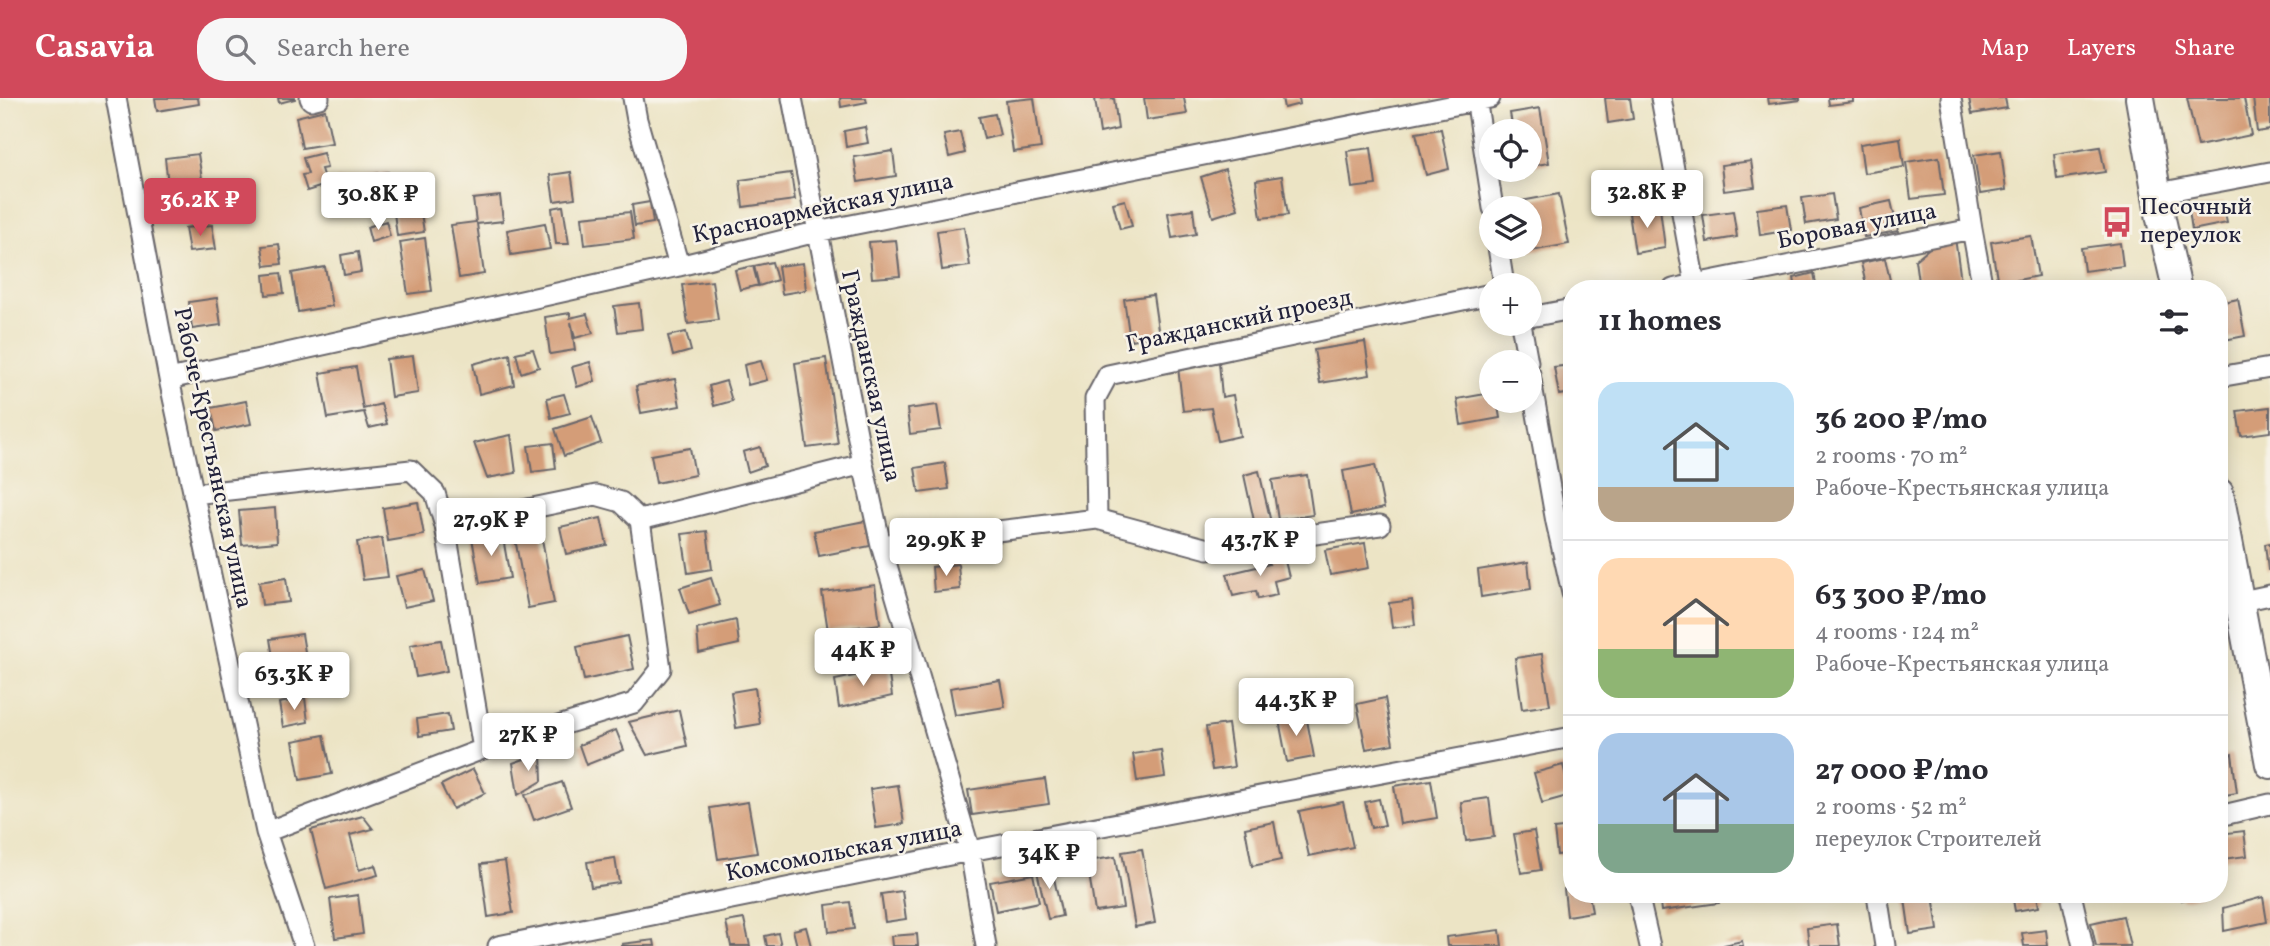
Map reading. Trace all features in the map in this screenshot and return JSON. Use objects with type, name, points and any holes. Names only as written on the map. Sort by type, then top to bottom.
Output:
[{"type":"street","name":"Рабоче-Крестьянская улица","points":[[116,98],[169,379],[266,832],[304,946]]},
{"type":"street","points":[[310,98],[318,98]]},
{"type":"street","points":[[634,98],[679,265]]},
{"type":"street","name":"Гражданская улица","points":[[792,98],[816,232],[881,545],[970,851],[986,946]]},
{"type":"street","points":[[1661,98],[1695,280]]},
{"type":"street","points":[[1951,98],[1972,229]]},
{"type":"street","points":[[2140,98],[2161,219],[2175,280]]},
{"type":"street","name":"Красноармейская улица","points":[[169,379],[816,232],[1481,99]]},
{"type":"street","points":[[1481,99],[1492,196]]},
{"type":"street","points":[[2158,193],[2270,172]]},
{"type":"street","name":"Боровая улица","points":[[1729,280],[1972,229],[1981,280]]},
{"type":"street","name":"Гражданский проезд","points":[[1097,519],[1095,399],[1108,375],[1479,297]]},
{"type":"street","points":[[1542,315],[1563,311]]},
{"type":"street","points":[[2228,375],[2270,368]]},
{"type":"street","points":[[1539,413],[1563,516]]},
{"type":"street","points":[[640,520],[863,464]]},
{"type":"street","points":[[193,494],[411,470],[435,493],[445,526],[483,749]]},
{"type":"street","points":[[266,832],[483,749],[634,703],[661,669],[640,520],[621,502],[596,495],[445,526]]},
{"type":"street","points":[[881,545],[1097,519],[1208,549],[1380,525]]},
{"type":"street","points":[[2270,594],[2229,603],[2270,764]]},
{"type":"street","name":"Комсомольская улица","points":[[498,946],[970,851],[1563,739]]},
{"type":"street","points":[[2228,814],[2270,804]]},
{"type":"street","points":[[1640,903],[1650,946]]},
{"type":"street","points":[[1878,903],[1885,946]]},
{"type":"street","points":[[2073,903],[2083,946]]},
{"type":"building","points":[[155,98],[198,98],[199,104],[157,111]]},
{"type":"building","points":[[278,98],[295,98],[295,99],[279,103]]},
{"type":"building","points":[[840,98],[866,98],[867,102],[841,107]]},
{"type":"building","points":[[1034,98],[1041,148],[1013,152],[1006,101]]},
{"type":"building","points":[[1114,98],[1118,129],[1100,133],[1095,99]]},
{"type":"building","points":[[1144,98],[1184,98],[1187,114],[1147,120]]},
{"type":"building","points":[[1282,98],[1299,98],[1300,104],[1284,108]]},
{"type":"building","points":[[1605,98],[1630,98],[1633,119],[1608,123]]},
{"type":"building","points":[[1768,98],[1800,98],[1800,100],[1769,104]]},
{"type":"building","points":[[1828,98],[1853,98],[1853,102],[1829,105]]},
{"type":"building","points":[[1969,98],[2005,98],[2007,108],[1972,114]]},
{"type":"building","points":[[2187,98],[2244,98],[2251,135],[2198,146]]},
{"type":"building","points":[[2253,98],[2270,98],[2270,130],[2257,132]]},
{"type":"building","points":[[1540,108],[1542,119],[1511,119],[1510,113]]},
{"type":"building","points":[[325,110],[332,143],[302,148],[296,117]]},
{"type":"building","points":[[995,114],[1000,135],[984,139],[979,117]]},
{"type":"building","points":[[1542,120],[1549,163],[1542,164]]},
{"type":"building","points":[[865,127],[868,143],[846,147],[844,131]]},
{"type":"building","points":[[1441,129],[1449,169],[1426,175],[1416,133]]},
{"type":"building","points":[[960,132],[965,153],[949,157],[944,135]]},
{"type":"building","points":[[1900,138],[1904,167],[1864,173],[1860,144]]},
{"type":"building","points":[[2100,147],[2105,172],[2057,179],[2054,154]]},
{"type":"building","points":[[1371,148],[1376,185],[1352,188],[1347,151]]},
{"type":"building","points":[[893,151],[896,176],[858,182],[854,157]]},
{"type":"building","points":[[2001,151],[2006,190],[1980,194],[1974,155]]},
{"type":"building","points":[[323,153],[327,168],[321,169],[326,185],[307,191],[302,175],[308,174],[303,158]]},
{"type":"building","points":[[198,154],[202,179],[168,184],[165,158]]},
{"type":"building","points":[[1939,157],[1944,195],[1911,199],[1906,162]]},
{"type":"building","points":[[1751,161],[1755,187],[1724,191],[1721,165]]},
{"type":"building","points":[[1225,169],[1238,209],[1213,217],[1201,177]]},
{"type":"building","points":[[388,172],[392,197],[339,204],[336,179]]},
{"type":"building","points":[[571,172],[575,198],[554,201],[550,175]]},
{"type":"building","points":[[791,173],[795,200],[743,207],[740,180]]},
{"type":"building","points":[[1282,176],[1288,215],[1261,218],[1256,180]]},
{"type":"building","points":[[418,193],[424,232],[397,236],[392,197]]},
{"type":"building","points":[[1559,194],[1569,244],[1542,249],[1542,197]]},
{"type":"building","points":[[1832,194],[1836,219],[1806,224],[1802,198]]},
{"type":"building","points":[[500,196],[503,221],[477,224],[484,274],[459,278],[451,225],[476,222],[473,199]]},
{"type":"building","points":[[1125,200],[1132,226],[1120,229],[1113,203]]},
{"type":"building","points":[[1891,201],[1898,231],[1864,237],[1859,208]]},
{"type":"building","points":[[650,202],[653,223],[635,226],[632,205]]},
{"type":"building","points":[[2223,203],[2227,223],[2192,230],[2189,210]]},
{"type":"building","points":[[1787,205],[1791,230],[1760,235],[1757,209]]},
{"type":"building","points":[[563,206],[569,244],[556,244],[552,208]]},
{"type":"building","points":[[1660,208],[1665,248],[1635,253],[1629,213]]},
{"type":"building","points":[[1193,209],[1196,234],[1172,238],[1168,213]]},
{"type":"building","points":[[1733,211],[1737,237],[1707,242],[1703,215]]},
{"type":"building","points":[[630,212],[634,239],[585,245],[582,217]]},
{"type":"building","points":[[386,221],[390,236],[371,242],[367,227]]},
{"type":"building","points":[[545,223],[550,249],[511,255],[507,230]]},
{"type":"building","points":[[212,225],[216,249],[189,252],[185,228]]},
{"type":"building","points":[[964,227],[970,266],[942,270],[937,231]]},
{"type":"building","points":[[2031,236],[2038,276],[1997,280],[1991,242]]},
{"type":"building","points":[[425,238],[432,291],[408,294],[400,242]]},
{"type":"building","points":[[1955,238],[1961,280],[1918,280],[1915,260],[1938,241]]},
{"type":"building","points":[[896,240],[900,276],[872,278],[869,242]]},
{"type":"building","points":[[2120,243],[2123,266],[2084,271],[2081,248]]},
{"type":"building","points":[[279,244],[282,264],[265,266],[262,246]]},
{"type":"building","points":[[358,252],[361,272],[344,275],[341,255]]},
{"type":"building","points":[[1885,258],[1890,280],[1865,280],[1861,263]]},
{"type":"building","points":[[772,262],[777,280],[759,286],[754,266]]},
{"type":"building","points":[[803,263],[806,290],[782,294],[778,266]]},
{"type":"building","points":[[753,266],[758,285],[740,290],[735,270]]},
{"type":"building","points":[[325,267],[332,306],[298,312],[292,273]]},
{"type":"building","points":[[281,273],[284,293],[266,295],[264,275]]},
{"type":"building","points":[[1814,273],[1815,280],[1794,280]]},
{"type":"building","points":[[712,281],[718,320],[688,324],[682,285]]},
{"type":"building","points":[[1153,295],[1159,336],[1130,340],[1124,299]]},
{"type":"building","points":[[217,298],[221,325],[192,329],[189,302]]},
{"type":"building","points":[[2238,299],[2245,336],[2228,339],[2228,301]]},
{"type":"building","points":[[639,303],[642,329],[618,332],[614,306]]},
{"type":"building","points":[[570,313],[570,318],[587,314],[593,333],[575,338],[571,322],[575,350],[550,354],[545,317]]},
{"type":"building","points":[[686,332],[691,351],[673,356],[668,336]]},
{"type":"building","points":[[1365,342],[1370,375],[1320,383],[1314,350]]},
{"type":"building","points":[[533,349],[539,367],[521,373],[516,353]]},
{"type":"building","points":[[510,354],[514,385],[479,394],[473,364]]},
{"type":"building","points":[[413,356],[418,393],[391,397],[386,359]]},
{"type":"building","points":[[826,358],[838,444],[807,448],[795,363]]},
{"type":"building","points":[[761,361],[767,380],[748,385],[744,365]]},
{"type":"building","points":[[590,362],[595,381],[577,387],[572,367]]},
{"type":"building","points":[[1219,362],[1222,397],[1233,395],[1240,436],[1218,441],[1211,408],[1183,411],[1178,367]]},
{"type":"building","points":[[1563,366],[1563,394],[1559,395],[1554,367]]},
{"type":"building","points":[[356,367],[363,409],[381,404],[387,424],[369,428],[364,412],[328,418],[320,373]]},
{"type":"building","points":[[675,379],[680,406],[641,413],[636,386]]},
{"type":"building","points":[[726,381],[732,401],[714,406],[709,386]]},
{"type":"building","points":[[564,394],[570,413],[551,418],[547,398]]},
{"type":"building","points":[[1479,395],[1479,413],[1499,413],[1500,418],[1461,425],[1457,399]]},
{"type":"building","points":[[246,401],[251,424],[216,431],[211,408]]},
{"type":"building","points":[[937,405],[941,430],[910,434],[907,409]]},
{"type":"building","points":[[2270,407],[2270,432],[2241,436],[2237,411]]},
{"type":"building","points":[[592,417],[601,443],[564,456],[555,429]]},
{"type":"building","points":[[511,435],[516,473],[487,478],[474,443]]},
{"type":"building","points":[[553,443],[556,469],[532,472],[528,446]]},
{"type":"building","points":[[760,447],[765,466],[748,472],[743,452]]},
{"type":"building","points":[[690,448],[695,475],[656,483],[651,455]]},
{"type":"building","points":[[945,463],[949,489],[919,493],[915,468]]},
{"type":"building","points":[[1375,465],[1384,508],[1351,515],[1343,471]]},
{"type":"building","points":[[1259,471],[1272,527],[1256,530],[1244,475]]},
{"type":"building","points":[[1307,475],[1313,515],[1278,520],[1272,480]]},
{"type":"building","points":[[418,502],[424,535],[388,541],[383,508]]},
{"type":"building","points":[[275,508],[277,542],[242,545],[239,511]]},
{"type":"building","points":[[601,518],[607,545],[566,554],[560,527]]},
{"type":"building","points":[[865,521],[870,546],[819,556],[814,531]]},
{"type":"building","points":[[539,523],[554,603],[528,608],[513,528]]},
{"type":"building","points":[[707,531],[712,569],[688,573],[682,534]]},
{"type":"building","points":[[502,532],[510,578],[480,583],[472,538]]},
{"type":"building","points":[[382,538],[388,577],[363,580],[357,542]]},
{"type":"building","points":[[1365,543],[1369,568],[1330,575],[1325,550]]},
{"type":"building","points":[[2270,543],[2270,570],[2268,570],[2265,544]]},
{"type":"building","points":[[1283,553],[1289,577],[1274,581],[1277,595],[1258,599],[1256,591],[1233,596],[1227,574],[1269,564],[1265,558]]},
{"type":"building","points":[[1528,562],[1531,589],[1481,597],[1478,570]]},
{"type":"building","points":[[958,564],[960,589],[934,592],[932,567]]},
{"type":"building","points":[[425,570],[433,601],[404,607],[396,576]]},
{"type":"building","points":[[286,578],[289,602],[262,605],[259,582]]},
{"type":"building","points":[[711,578],[720,605],[689,614],[680,588]]},
{"type":"building","points":[[875,585],[880,624],[828,631],[822,592]]},
{"type":"building","points":[[1412,600],[1415,625],[1392,628],[1389,603]]},
{"type":"building","points":[[736,620],[739,644],[699,653],[697,629]]},
{"type":"building","points":[[302,634],[307,664],[275,670],[270,639]]},
{"type":"building","points":[[627,636],[634,669],[584,680],[577,647]]},
{"type":"building","points":[[441,640],[447,671],[416,677],[410,645]]},
{"type":"building","points":[[1542,654],[1550,705],[1522,709],[1515,658]]},
{"type":"building","points":[[888,669],[892,696],[839,708],[835,680]]},
{"type":"building","points":[[1000,680],[1005,707],[955,715],[950,688]]},
{"type":"building","points":[[755,688],[760,724],[736,728],[731,692]]},
{"type":"building","points":[[305,698],[308,722],[283,727],[279,703]]},
{"type":"building","points":[[1385,698],[1393,744],[1366,749],[1357,704]]},
{"type":"building","points":[[679,710],[687,746],[647,755],[629,722]]},
{"type":"building","points":[[448,714],[451,731],[419,736],[417,719]]},
{"type":"building","points":[[1306,715],[1314,757],[1287,762],[1279,720]]},
{"type":"building","points":[[1228,724],[1234,767],[1212,770],[1206,727]]},
{"type":"building","points":[[616,730],[624,750],[586,765],[579,745]]},
{"type":"building","points":[[324,735],[332,774],[300,780],[293,741]]},
{"type":"building","points":[[1161,750],[1165,777],[1137,781],[1133,754]]},
{"type":"building","points":[[541,753],[542,781],[518,795],[513,763]]},
{"type":"building","points":[[2232,754],[2237,793],[2228,794],[2228,755]]},
{"type":"building","points":[[1563,765],[1563,797],[1542,803],[1534,773]]},
{"type":"building","points":[[473,769],[485,793],[453,809],[441,785]]},
{"type":"building","points":[[1045,779],[1049,804],[972,815],[968,790]]},
{"type":"building","points":[[1431,780],[1437,818],[1400,824],[1394,786]]},
{"type":"building","points":[[562,782],[571,807],[534,820],[525,795]]},
{"type":"building","points":[[898,785],[904,824],[876,828],[870,789]]},
{"type":"building","points":[[1489,798],[1494,837],[1466,841],[1461,802]]},
{"type":"building","points":[[1379,799],[1385,825],[1371,828],[1365,802]]},
{"type":"building","points":[[748,802],[757,853],[718,859],[710,808]]},
{"type":"building","points":[[1343,802],[1353,847],[1309,856],[1299,811]]},
{"type":"building","points":[[363,816],[373,829],[350,835],[359,870],[375,865],[378,875],[326,889],[311,830]]},
{"type":"building","points":[[1274,822],[1281,860],[1252,866],[1245,828]]},
{"type":"building","points":[[1563,828],[1563,854],[1557,855],[1554,829]]},
{"type":"building","points":[[1534,831],[1541,870],[1521,873],[1514,834]]},
{"type":"building","points":[[2244,831],[2247,856],[2228,858],[2228,833]]},
{"type":"building","points":[[1142,849],[1155,923],[1135,927],[1122,852]]},
{"type":"building","points":[[1115,857],[1123,908],[1095,912],[1087,861]]},
{"type":"building","points":[[615,858],[619,883],[591,887],[587,862]]},
{"type":"building","points":[[505,861],[513,913],[488,917],[481,864]]},
{"type":"building","points":[[1051,864],[1062,916],[1048,919],[1036,867]]},
{"type":"building","points":[[1033,874],[1039,902],[996,911],[990,882]]},
{"type":"building","points":[[902,891],[906,919],[885,922],[881,894]]},
{"type":"building","points":[[358,895],[363,934],[335,938],[330,899]]},
{"type":"building","points":[[2263,897],[2267,922],[2224,931],[2223,908]]},
{"type":"building","points":[[850,902],[854,929],[829,932],[826,905]]},
{"type":"building","points":[[1566,903],[1590,903],[1592,912],[1567,916]]},
{"type":"building","points":[[1660,903],[1719,903],[1661,911]]},
{"type":"building","points":[[1906,903],[1934,903],[1938,930],[1910,934]]},
{"type":"building","points":[[2014,903],[2038,903],[2039,907],[2015,911]]},
{"type":"building","points":[[2123,916],[2130,946],[2096,946],[2091,923]]},
{"type":"building","points":[[744,919],[750,946],[731,946],[726,922]]},
{"type":"building","points":[[1837,924],[1840,946],[1809,946],[1807,928]]},
{"type":"building","points":[[806,927],[811,946],[797,946],[793,930]]},
{"type":"building","points":[[1500,930],[1502,946],[1447,946],[1446,937]]},
{"type":"building","points":[[2046,930],[2048,946],[2024,946],[2022,933]]},
{"type":"building","points":[[778,933],[781,946],[767,946],[765,936]]},
{"type":"building","points":[[917,934],[918,946],[892,946],[891,936]]},
{"type":"building","points":[[654,940],[655,946],[622,946],[622,944]]},
{"type":"building","points":[[1742,941],[1743,946],[1724,946],[1724,945]]},
{"type":"place","name":"Песочный переулок","points":[[2117,222]]}]
